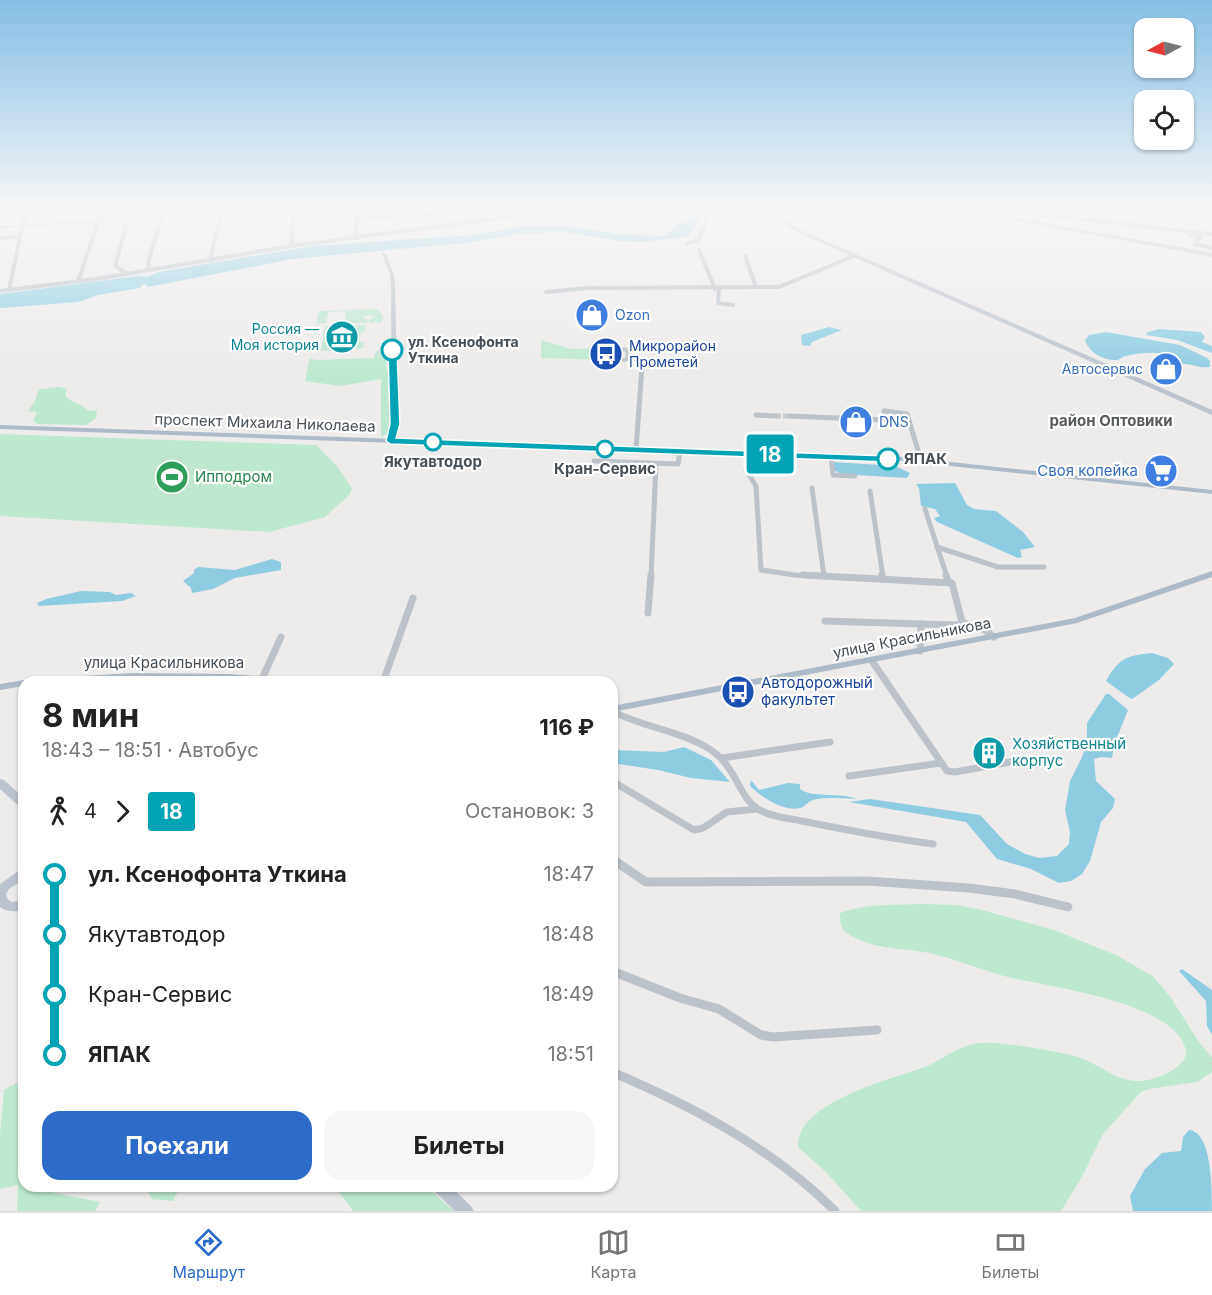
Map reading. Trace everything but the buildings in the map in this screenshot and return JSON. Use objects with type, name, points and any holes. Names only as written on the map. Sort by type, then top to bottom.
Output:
[{"type":"main road","points":[[873,265],[1212,413]]},
{"type":"main road","name":"проспект Михаила Николаева","points":[[0,427],[921,460],[1212,492]]},
{"type":"main road","name":"улица Красильникова","points":[[618,709],[1085,618],[1212,574]]},
{"type":"main road","points":[[0,687],[18,684]]},
{"type":"main road","points":[[0,783],[18,799]]},
{"type":"main road","points":[[18,879],[1,895],[18,907]]},
{"type":"main road","points":[[445,1192],[466,1211]]},
{"type":"street","points":[[9,290],[14,265]]},
{"type":"street","points":[[78,281],[83,265]]},
{"type":"street","points":[[115,265],[128,274]]},
{"type":"street","points":[[148,265],[148,270]]},
{"type":"street","points":[[0,291],[186,265]]},
{"type":"street","points":[[388,265],[393,284],[395,424],[390,441]]},
{"type":"street","points":[[706,265],[717,288],[718,303],[734,305]]},
{"type":"street","points":[[748,265],[756,287]]},
{"type":"street","points":[[546,292],[588,288],[779,287],[833,265]]},
{"type":"street","points":[[626,358],[639,362],[644,370],[636,450]]},
{"type":"street","points":[[884,411],[905,412],[921,460]]},
{"type":"street","points":[[756,415],[777,416]]},
{"type":"street","points":[[789,416],[909,421]]},
{"type":"street","points":[[594,461],[678,464],[680,451]]},
{"type":"street","points":[[748,454],[746,470],[756,486],[761,570],[824,576],[948,581]]},
{"type":"street","points":[[831,457],[833,475],[855,476]]},
{"type":"street","points":[[648,613],[651,556],[657,512],[656,464]]},
{"type":"street","points":[[812,488],[824,576]]},
{"type":"street","points":[[870,491],[883,579]]},
{"type":"street","points":[[925,509],[948,581],[954,586],[962,622]]},
{"type":"street","points":[[937,547],[998,567],[1044,567]]},
{"type":"street","points":[[385,676],[413,598]]},
{"type":"street","points":[[825,621],[951,626],[962,622]]},
{"type":"street","points":[[962,622],[985,630],[994,637]]},
{"type":"street","points":[[920,651],[921,624]]},
{"type":"street","points":[[263,676],[281,637]]},
{"type":"street","points":[[872,661],[950,773],[1010,762]]},
{"type":"street","points":[[618,714],[636,724],[699,743],[722,758],[756,809]]},
{"type":"street","points":[[722,758],[830,742]]},
{"type":"street","points":[[849,776],[941,763]]},
{"type":"street","points":[[618,785],[694,830],[707,827],[723,813],[748,812],[756,809],[838,830],[933,844]]},
{"type":"street","points":[[618,863],[646,882],[867,881],[969,888],[1015,894],[1068,907]]},
{"type":"street","points":[[618,973],[680,998],[719,1009],[761,1035],[773,1037],[877,1030]]},
{"type":"street","points":[[618,1075],[724,1126],[798,1177],[835,1211]]},
{"type":"green space","points":[[377,309],[383,316],[382,322],[369,323],[369,320],[375,317],[369,315],[362,317],[368,320],[367,323],[345,323],[346,311],[328,312],[327,319],[322,319],[326,320],[326,323],[317,324],[310,358],[316,360],[374,358],[376,351],[388,351],[386,369],[389,374],[390,428],[387,434],[381,437],[381,379],[340,386],[305,381],[319,311]]},
{"type":"green space","points":[[366,325],[365,331],[361,332],[359,342],[364,342],[363,348],[321,351],[325,326]]},
{"type":"green space","points":[[541,340],[572,349],[600,348],[604,350],[608,360],[541,358]]},
{"type":"green space","points":[[59,387],[67,389],[65,395],[70,400],[87,410],[97,411],[96,418],[86,425],[38,424],[33,421],[37,412],[28,411],[39,389]]},
{"type":"green space","name":"Ипподром","points":[[0,434],[316,445],[336,465],[352,488],[349,495],[325,517],[269,532],[0,516]]},
{"type":"green space","points":[[882,905],[957,905],[982,910],[1054,930],[1116,955],[1154,977],[1212,1058],[1212,1072],[1197,1082],[1141,1092],[1103,1134],[1083,1175],[1061,1211],[861,1211],[826,1172],[798,1147],[802,1131],[812,1117],[829,1105],[870,1086],[925,1067],[974,1044],[1006,1044],[1071,1055],[1132,1081],[1161,1076],[1176,1068],[1185,1057],[1186,1051],[1177,1034],[1159,1020],[1135,1008],[1077,991],[1004,976],[930,953],[887,948],[867,943],[847,933],[841,924],[840,913],[850,910]]},
{"type":"green space","points":[[18,1082],[18,1185],[0,1189],[0,1134],[4,1090]]},
{"type":"green space","points":[[18,1185],[18,1192],[54,1192],[100,1202],[95,1211],[17,1211]]},
{"type":"green space","points":[[148,1192],[178,1192],[173,1201],[152,1199]]},
{"type":"green space","points":[[339,1192],[433,1192],[454,1211],[353,1211]]},
{"type":"water","points":[[203,265],[264,265],[148,287],[144,283],[140,288],[98,295],[78,302],[0,308],[0,294],[138,276],[147,277],[159,272]]},
{"type":"water","points":[[829,327],[842,330],[812,342],[810,346],[802,345],[801,335]]},
{"type":"water","points":[[1159,329],[1201,332],[1205,337],[1202,342],[1212,346],[1212,353],[1177,340],[1146,335],[1148,332]]},
{"type":"water","points":[[1106,332],[1180,345],[1207,358],[1210,361],[1210,367],[1177,364],[1177,360],[1171,357],[1152,353],[1124,356],[1116,360],[1105,358],[1092,351],[1085,340],[1089,335]]},
{"type":"water","points":[[833,462],[895,466],[910,473],[907,478],[840,474],[833,469]]},
{"type":"water","points":[[955,483],[967,505],[974,509],[996,511],[1023,532],[1035,547],[1020,550],[1022,557],[1018,558],[937,522],[934,518],[940,516],[935,509],[921,506],[919,488],[916,484]]},
{"type":"water","points":[[272,559],[281,562],[281,570],[235,578],[213,589],[192,593],[191,588],[183,581],[198,567],[235,570]]},
{"type":"water","points":[[81,591],[110,592],[116,595],[131,593],[136,596],[122,601],[39,606],[37,603]]},
{"type":"water","points":[[1152,653],[1168,658],[1174,664],[1159,680],[1135,697],[1131,699],[1106,681],[1119,663],[1136,655]]},
{"type":"water","points":[[1106,694],[1128,710],[1114,745],[1112,758],[1094,759],[1096,781],[1115,799],[1113,808],[1101,822],[1090,861],[1082,874],[1071,881],[1059,883],[1031,869],[997,859],[966,822],[849,802],[870,799],[980,815],[1007,844],[1025,854],[1039,858],[1057,856],[1069,844],[1070,832],[1065,810],[1070,781],[1087,743],[1087,723]]},
{"type":"water","points":[[684,747],[711,760],[730,782],[691,778],[618,764],[618,750],[664,752]]},
{"type":"water","points":[[751,780],[759,790],[788,783],[800,784],[800,789],[805,792],[857,799],[815,799],[800,808],[786,808],[760,795],[750,786]]},
{"type":"water","points":[[1182,969],[1212,990],[1212,1035],[1207,1026],[1206,1001],[1179,971]]},
{"type":"water","points":[[1189,1130],[1197,1133],[1206,1150],[1211,1176],[1212,1211],[1133,1211],[1130,1196],[1145,1169],[1162,1153],[1181,1151],[1183,1137]]},
{"type":"tunnel","points":[[776,416],[789,416]]},
{"type":"bus line","name":"18","points":[[392,350],[395,424],[390,441],[888,459]]},
{"type":"place","name":"Ozon","points":[[592,315]]},
{"type":"place","name":"Россия — Моя история","points":[[342,337]]},
{"type":"place","name":"ул. Ксенофонта Уткина","points":[[392,350]]},
{"type":"place","name":"Микрорайон Прометей","points":[[606,354]]},
{"type":"place","name":"Автосервис","points":[[1166,369]]},
{"type":"place","name":"DNS","points":[[856,422]]},
{"type":"place","name":"Якутавтодор","points":[[433,442]]},
{"type":"place","name":"Кран-Сервис","points":[[605,449]]},
{"type":"place","name":"ЯПАК","points":[[888,459]]},
{"type":"place","name":"Своя копейка","points":[[1161,471]]},
{"type":"place","name":"Ипподром","points":[[172,477]]},
{"type":"place","name":"Автодорожный факультет","points":[[738,692]]},
{"type":"place","name":"Хозяйственный корпус","points":[[989,753]]},
{"type":"district","name":"район Оптовики","points":[[1111,421]]}]
